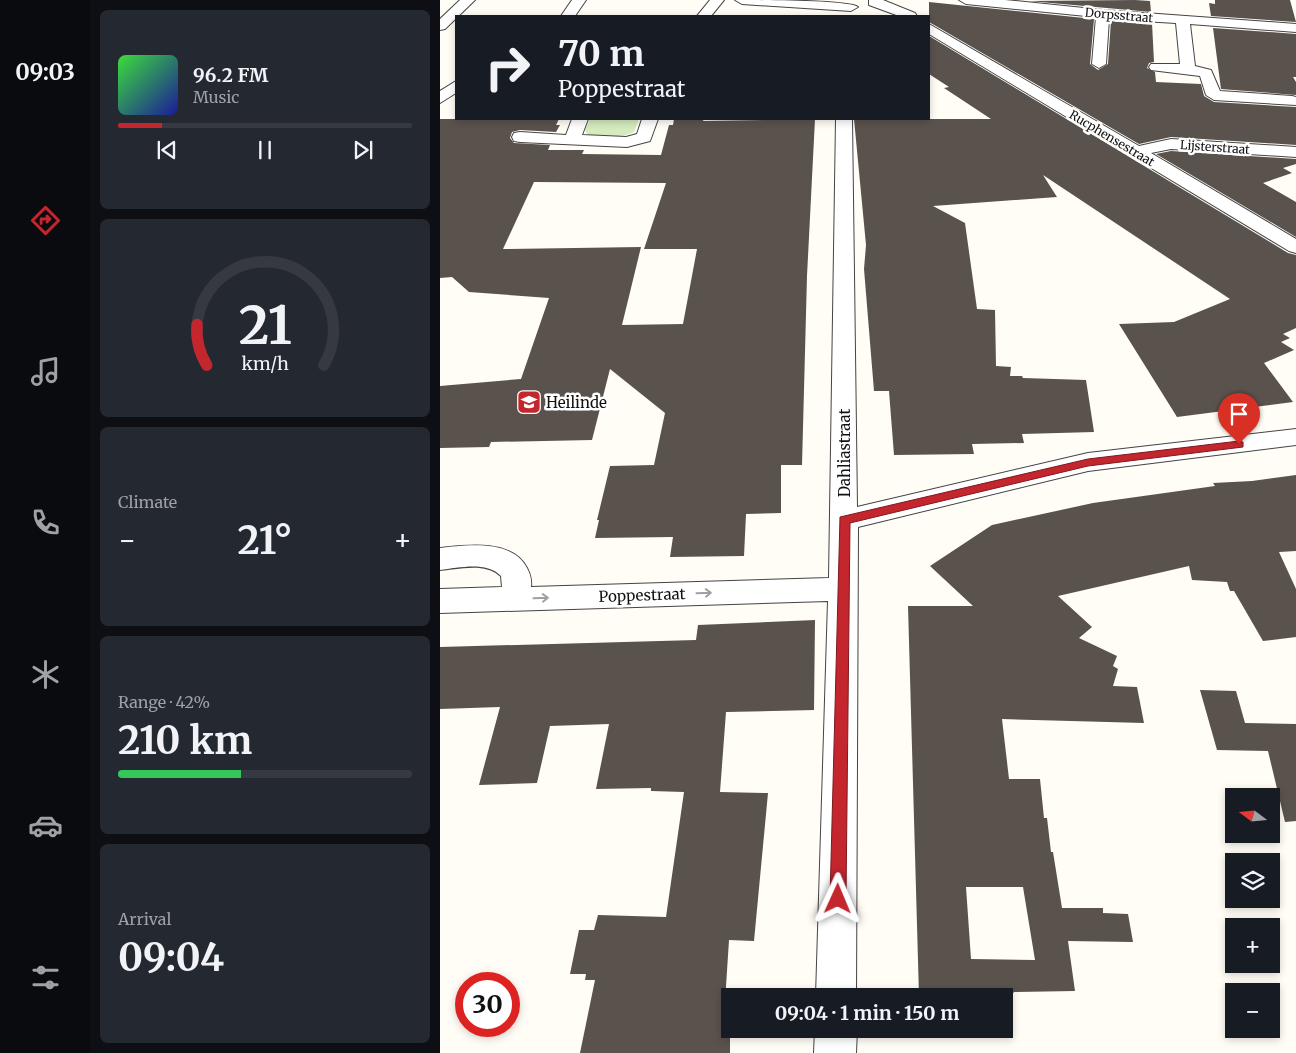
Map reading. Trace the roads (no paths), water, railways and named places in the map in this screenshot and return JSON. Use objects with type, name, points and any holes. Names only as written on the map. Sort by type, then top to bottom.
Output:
[{"type":"street","points":[[440,26],[468,0]]},
{"type":"street","points":[[569,15],[579,0]]},
{"type":"street","points":[[705,15],[717,0]]},
{"type":"street","points":[[742,0],[781,4],[830,3],[846,12],[875,1],[908,15]]},
{"type":"street","name":"Dorpsstraat","points":[[966,0],[1104,14],[1296,28]]},
{"type":"street","points":[[1099,64],[1104,14]]},
{"type":"street","points":[[1183,20],[1188,69]]},
{"type":"street","name":"Rucphensestraat","points":[[930,29],[1296,247]]},
{"type":"street","points":[[1156,67],[1188,69],[1206,73],[1214,95],[1292,101]]},
{"type":"street","points":[[440,82],[455,85]]},
{"type":"street","points":[[440,98],[455,86]]},
{"type":"street","points":[[572,140],[580,120]]},
{"type":"street","points":[[520,137],[627,142],[644,137],[650,120]]},
{"type":"street","name":"Dahliastraat","points":[[836,988],[844,589],[844,120]]},
{"type":"street","name":"Lijsterstraat","points":[[1134,152],[1171,144],[1296,152]]},
{"type":"street","points":[[844,520],[1088,462],[1296,437]]},
{"type":"street","points":[[440,559],[470,556],[498,559],[510,565],[517,580],[513,599]]},
{"type":"street","name":"Poppestraat","points":[[440,600],[844,589]]},
{"type":"street","points":[[835,1053],[836,1038]]},
{"type":"place","name":"Heilinde","points":[[529,402]]}]
